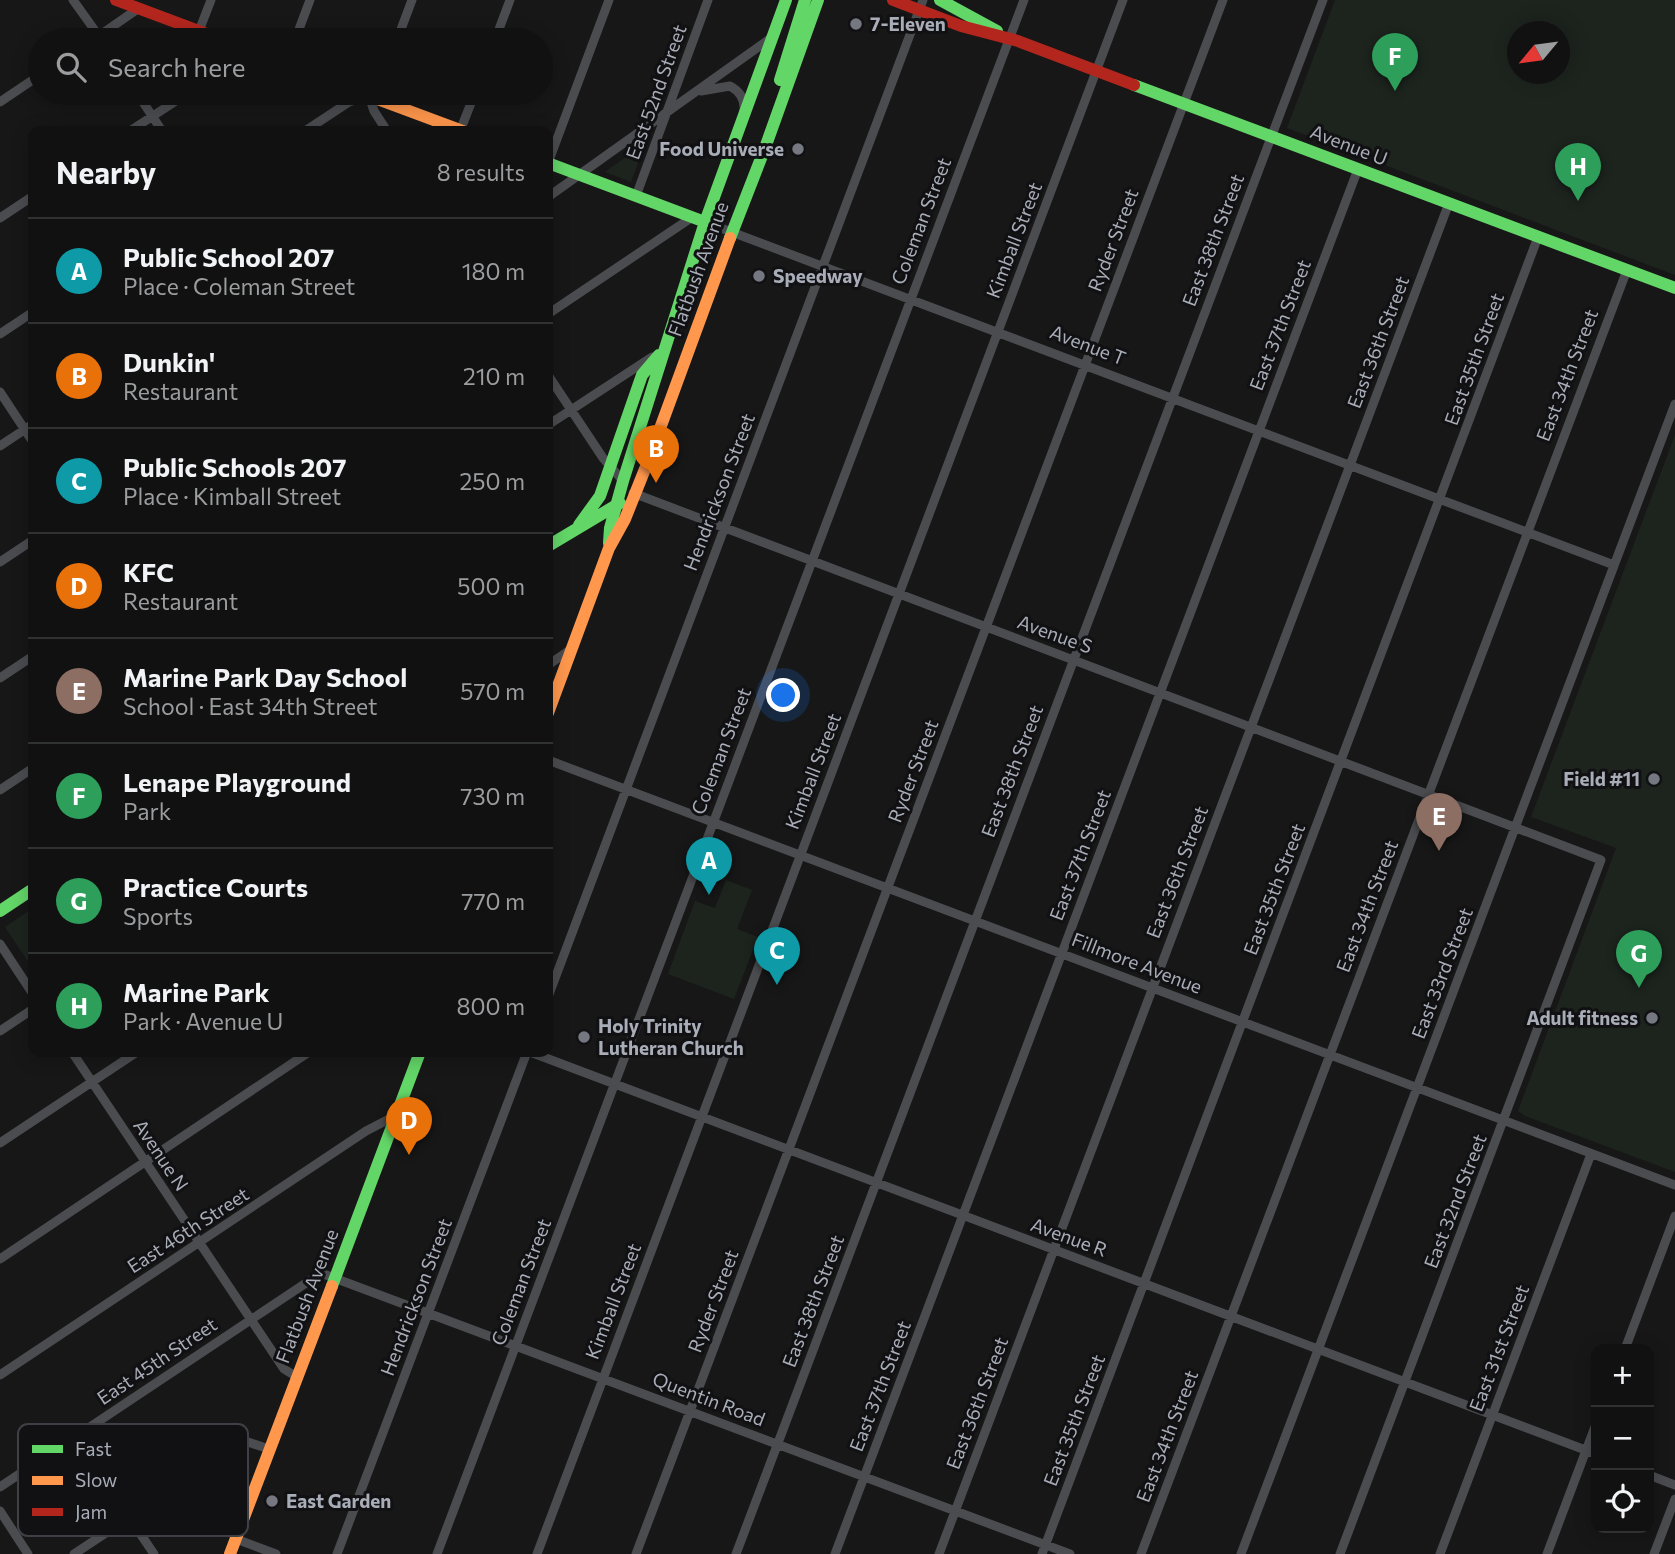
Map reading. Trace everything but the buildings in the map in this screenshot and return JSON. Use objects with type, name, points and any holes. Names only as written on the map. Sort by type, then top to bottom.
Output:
[{"type":"main road","points":[[116,0],[190,28]]},
{"type":"main road","name":"Flatbush Avenue","points":[[609,548],[615,506],[705,222],[786,0]]},
{"type":"main road","points":[[778,110],[779,81],[805,0]]},
{"type":"main road","name":"Flatbush Avenue","points":[[553,697],[609,548],[625,519],[683,368],[818,0]]},
{"type":"main road","name":"Avenue U","points":[[893,0],[921,5],[961,26],[1010,38],[1675,288]]},
{"type":"main road","name":"Avenue U","points":[[940,0],[1010,38]]},
{"type":"main road","points":[[395,105],[448,126]]},
{"type":"main road","name":"Avenue T","points":[[553,165],[705,222]]},
{"type":"main road","points":[[579,525],[600,496],[642,375],[664,349]]},
{"type":"main road","points":[[553,543],[635,494]]},
{"type":"main road","points":[[0,911],[28,892]]},
{"type":"main road","name":"Flatbush Avenue","points":[[248,1507],[418,1057]]},
{"type":"main road","name":"Flatbush Avenue","points":[[230,1554],[237,1536]]},
{"type":"street","points":[[73,0],[91,28]]},
{"type":"street","points":[[201,28],[211,0]]},
{"type":"street","points":[[300,28],[310,0]]},
{"type":"street","points":[[402,28],[412,0]]},
{"type":"street","points":[[500,28],[510,0]]},
{"type":"street","points":[[553,150],[610,0]]},
{"type":"street","name":"East 52nd Street","points":[[636,196],[708,0]]},
{"type":"street","name":"Coleman Street","points":[[437,1554],[1024,0]]},
{"type":"street","name":"Kimball Street","points":[[537,1554],[1123,0]]},
{"type":"street","name":"Ryder Street","points":[[636,1554],[1223,0]]},
{"type":"street","name":"East 38th Street","points":[[736,1554],[1322,0]]},
{"type":"street","name":"Hendrickson Street","points":[[553,984],[921,5]]},
{"type":"street","points":[[113,28],[139,8]]},
{"type":"street","points":[[553,194],[772,37]]},
{"type":"street","points":[[0,102],[28,83]]},
{"type":"street","points":[[696,93],[730,86],[737,90],[744,103],[743,120]]},
{"type":"street","points":[[144,105],[158,126]]},
{"type":"street","points":[[138,126],[170,105]]},
{"type":"street","points":[[313,126],[344,105]]},
{"type":"street","points":[[372,105],[384,126]]},
{"type":"street","points":[[463,126],[471,105]]},
{"type":"street","name":"East 37th Street","points":[[835,1554],[1358,169]]},
{"type":"street","points":[[0,218],[28,199]]},
{"type":"street","name":"East 36th Street","points":[[939,1554],[1449,203]]},
{"type":"street","points":[[553,311],[691,218]]},
{"type":"street","name":"Avenue T","points":[[705,222],[1614,565]]},
{"type":"street","name":"East 35th Street","points":[[1044,1549],[1538,237]]},
{"type":"street","name":"East 34th Street","points":[[1141,1554],[1627,270]]},
{"type":"street","points":[[0,334],[28,315]]},
{"type":"street","points":[[553,422],[664,349]]},
{"type":"street","name":"Avenue S","points":[[553,383],[611,467],[635,494],[1601,860]]},
{"type":"street","points":[[0,392],[28,426]]},
{"type":"street","name":"East 33rd Street","points":[[1241,1554],[1675,404]]},
{"type":"street","points":[[0,446],[28,428]]},
{"type":"street","points":[[0,562],[28,543]]},
{"type":"street","points":[[553,662],[571,649]]},
{"type":"street","points":[[0,678],[28,659]]},
{"type":"street","name":"Fillmore Avenue","points":[[553,762],[1675,1185]]},
{"type":"street","points":[[0,790],[28,771]]},
{"type":"street","name":"East 32nd Street","points":[[1340,1554],[1601,860]]},
{"type":"street","points":[[0,944],[28,986]]},
{"type":"street","points":[[0,1031],[28,1012]]},
{"type":"street","name":"Avenue N","points":[[75,1057],[284,1370],[297,1377]]},
{"type":"street","points":[[0,1143],[130,1057]]},
{"type":"street","points":[[0,1259],[302,1057]]},
{"type":"street","name":"Hendrickson Street","points":[[337,1554],[527,1057]]},
{"type":"street","name":"Avenue R","points":[[543,1057],[1591,1452]]},
{"type":"street","name":"East 46th Street","points":[[0,1375],[366,1131],[396,1116]]},
{"type":"street","name":"East 31st Street","points":[[1440,1554],[1591,1154]]},
{"type":"street","points":[[1627,1344],[1675,1216]]},
{"type":"street","name":"East 45th Street","points":[[95,1424],[321,1273],[336,1277]]},
{"type":"street","name":"Quentin Road","points":[[336,1277],[955,1510],[1044,1549],[1070,1554]]},
{"type":"street","points":[[1547,1554],[1591,1437]]},
{"type":"street","points":[[248,1442],[270,1449]]},
{"type":"street","name":"East 45th Street","points":[[0,1487],[18,1475]]},
{"type":"street","points":[[1654,1477],[1675,1485]]},
{"type":"street","points":[[1654,1554],[1675,1499]]},
{"type":"street","points":[[0,1511],[29,1554]]},
{"type":"street","points":[[74,1554],[101,1536]]},
{"type":"street","points":[[142,1536],[154,1554]]},
{"type":"street","points":[[236,1539],[276,1554]]},
{"type":"shaded area","points":[[1335,0],[1675,0],[1675,275],[1287,128]]},
{"type":"shaded area","points":[[637,149],[642,152],[631,182],[605,172]]},
{"type":"shaded area","points":[[1675,435],[1675,1172],[1525,1116],[1518,1111],[1616,848],[1531,817]]},
{"type":"shaded area","points":[[726,880],[752,890],[737,929],[758,937],[734,999],[668,974],[695,901],[715,908]]},
{"type":"shaded area","points":[[28,911],[28,962],[5,927]]},
{"type":"traffic: fast","points":[[609,543],[610,528],[623,481],[705,222],[786,0]]},
{"type":"traffic: fast","points":[[780,80],[805,0]]},
{"type":"traffic: fast","points":[[730,238],[818,0]]},
{"type":"traffic: fast","points":[[940,0],[997,31]]},
{"type":"traffic: fast","points":[[1134,85],[1675,288]]},
{"type":"traffic: fast","points":[[553,165],[705,222]]},
{"type":"traffic: fast","points":[[579,525],[600,496],[642,375],[659,355]]},
{"type":"traffic: fast","points":[[553,543],[620,503]]},
{"type":"traffic: fast","points":[[0,911],[28,892]]},
{"type":"traffic: fast","points":[[332,1286],[418,1057]]},
{"type":"traffic: slow","points":[[393,105],[450,126]]},
{"type":"traffic: slow","points":[[553,699],[609,548],[625,519],[647,464],[730,238]]},
{"type":"traffic: slow","points":[[248,1507],[332,1286]]},
{"type":"traffic: slow","points":[[230,1554],[237,1536]]},
{"type":"traffic: jam","points":[[116,0],[191,28]]},
{"type":"traffic: jam","points":[[893,0],[961,26],[1018,41],[1134,85]]},
{"type":"place","name":"7-Eleven","points":[[856,24]]},
{"type":"place","name":"Lenape Playground","points":[[1395,91]]},
{"type":"place","name":"Food Universe","points":[[798,149]]},
{"type":"place","name":"Marine Park","points":[[1578,201]]},
{"type":"place","name":"Speedway","points":[[759,276]]},
{"type":"place","name":"Dunkin'","points":[[656,483]]},
{"type":"place","name":"Field #11","points":[[1654,779]]},
{"type":"place","name":"Marine Park Day School","points":[[1439,851]]},
{"type":"place","name":"Public School 207","points":[[709,895]]},
{"type":"place","name":"Public Schools 207","points":[[777,985]]},
{"type":"place","name":"Practice Courts","points":[[1639,988]]},
{"type":"place","name":"Adult fitness","points":[[1652,1018]]},
{"type":"place","name":"Holy Trinity Lutheran Church","points":[[584,1037]]},
{"type":"place","name":"KFC","points":[[409,1155]]},
{"type":"place","name":"East Garden","points":[[272,1501]]}]
